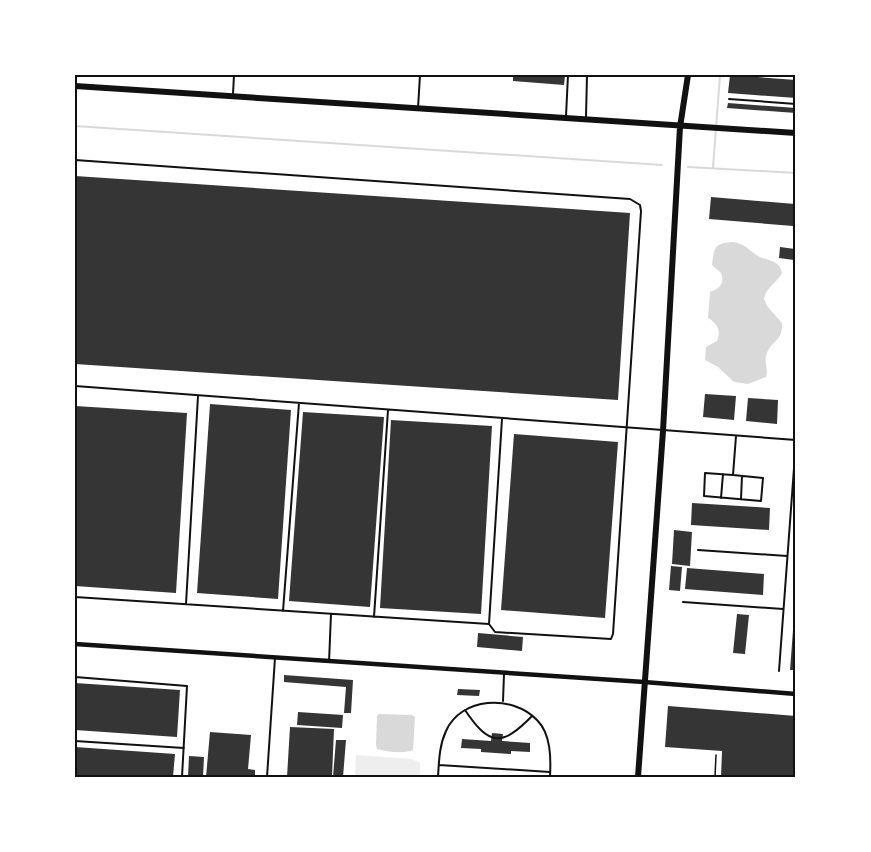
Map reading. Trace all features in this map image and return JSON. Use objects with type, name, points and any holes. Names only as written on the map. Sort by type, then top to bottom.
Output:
[{"type":"street","points":[[638,777],[663,431],[680,127],[688,75]]},
{"type":"street","points":[[75,86],[796,134]]},
{"type":"street","points":[[75,644],[796,694]]},
{"type":"lane","points":[[232,96],[234,75]]},
{"type":"lane","points":[[418,109],[420,75]]},
{"type":"lane","points":[[566,119],[568,75]]},
{"type":"lane","points":[[585,120],[587,75]]},
{"type":"lane","points":[[729,99],[796,104]]},
{"type":"lane","points":[[75,160],[636,202],[640,205],[641,211],[611,639],[495,632],[489,624],[502,419]]},
{"type":"lane","points":[[75,386],[796,441],[779,671]]},
{"type":"lane","points":[[186,604],[198,396]]},
{"type":"lane","points":[[284,611],[299,403]]},
{"type":"lane","points":[[374,616],[388,409]]},
{"type":"lane","points":[[733,475],[736,436]]},
{"type":"lane","points":[[705,473],[733,475],[763,477],[761,501],[704,496],[705,473]]},
{"type":"lane","points":[[721,498],[723,474]]},
{"type":"lane","points":[[741,499],[742,476]]},
{"type":"lane","points":[[698,550],[787,556]]},
{"type":"lane","points":[[75,597],[489,624]]},
{"type":"lane","points":[[683,602],[783,609]]},
{"type":"lane","points":[[328,662],[331,614]]},
{"type":"lane","points":[[267,777],[275,658]]},
{"type":"lane","points":[[503,702],[504,674]]},
{"type":"lane","points":[[75,677],[187,686],[182,777]]},
{"type":"lane","points":[[438,777],[440,753],[446,731],[458,715],[488,703],[503,702],[515,706],[538,721],[546,735],[550,749],[550,777]]},
{"type":"lane","points":[[465,711],[480,731],[489,737],[506,737],[532,716]]},
{"type":"lane","points":[[75,741],[184,748]]},
{"type":"lane","points":[[439,765],[550,772]]},
{"type":"lane","points":[[638,777],[643,777]]},
{"type":"path","points":[[715,777],[716,755]]},
{"type":"shaded area","points":[[733,242],[775,263],[782,273],[767,291],[764,299],[782,323],[781,333],[766,356],[766,377],[748,384],[734,382],[718,367],[705,360],[706,347],[717,341],[719,334],[716,325],[708,318],[710,292],[722,283],[721,273],[712,265],[713,254],[719,245]]},
{"type":"shaded area","points":[[379,714],[415,717],[413,750],[395,752],[377,749],[377,716]]},
{"type":"shaded area","points":[[356,755],[412,759],[420,763],[420,777],[355,777]]},
{"type":"building","points":[[513,75],[565,76],[564,85],[513,81]]},
{"type":"building","points":[[730,75],[796,80],[796,98],[728,93]]},
{"type":"building","points":[[728,103],[796,108],[796,113],[727,108]]},
{"type":"building","points":[[75,176],[630,213],[618,400],[75,364]]},
{"type":"building","points":[[711,197],[795,204],[793,226],[709,219]]},
{"type":"building","points":[[780,247],[795,249],[794,260],[779,258]]},
{"type":"building","points":[[705,394],[736,396],[734,420],[703,417]]},
{"type":"building","points":[[748,398],[778,400],[777,424],[746,421]]},
{"type":"building","points":[[210,404],[291,410],[278,599],[197,593]]},
{"type":"building","points":[[75,406],[187,413],[176,593],[75,586]]},
{"type":"building","points":[[303,412],[384,417],[370,607],[289,601]]},
{"type":"building","points":[[391,420],[492,426],[481,614],[380,608]]},
{"type":"building","points":[[514,434],[618,442],[605,618],[501,610]]},
{"type":"building","points":[[692,503],[770,508],[769,530],[691,525]]},
{"type":"building","points":[[674,530],[692,532],[690,566],[672,564]]},
{"type":"building","points":[[671,566],[682,567],[680,591],[669,590]]},
{"type":"building","points":[[687,568],[764,574],[763,595],[685,589]]},
{"type":"building","points":[[737,614],[749,615],[745,654],[733,653]]},
{"type":"building","points":[[794,617],[796,618],[796,670],[790,670]]},
{"type":"building","points":[[478,633],[523,637],[522,651],[477,647]]},
{"type":"building","points":[[284,675],[353,680],[351,713],[344,713],[346,687],[284,682]]},
{"type":"building","points":[[75,683],[180,690],[177,737],[75,730]]},
{"type":"building","points":[[458,689],[480,690],[479,696],[457,695]]},
{"type":"building","points":[[668,706],[796,716],[796,777],[721,777],[722,751],[665,747]]},
{"type":"building","points":[[298,712],[343,715],[342,728],[297,725]]},
{"type":"building","points":[[290,727],[334,729],[332,777],[287,777]]},
{"type":"building","points":[[210,732],[251,735],[248,769],[255,770],[255,777],[206,777]]},
{"type":"building","points":[[492,733],[503,734],[502,741],[530,743],[530,752],[511,751],[511,754],[461,748],[462,739],[491,741]]},
{"type":"building","points":[[336,740],[346,740],[343,777],[333,777]]},
{"type":"building","points":[[75,747],[175,754],[173,777],[75,777]]},
{"type":"building","points":[[189,756],[204,757],[203,777],[188,777]]},
{"type":"waterway","points":[[713,168],[720,75]]},
{"type":"waterway","points":[[75,126],[662,165]]},
{"type":"waterway","points":[[688,167],[796,173]]}]
